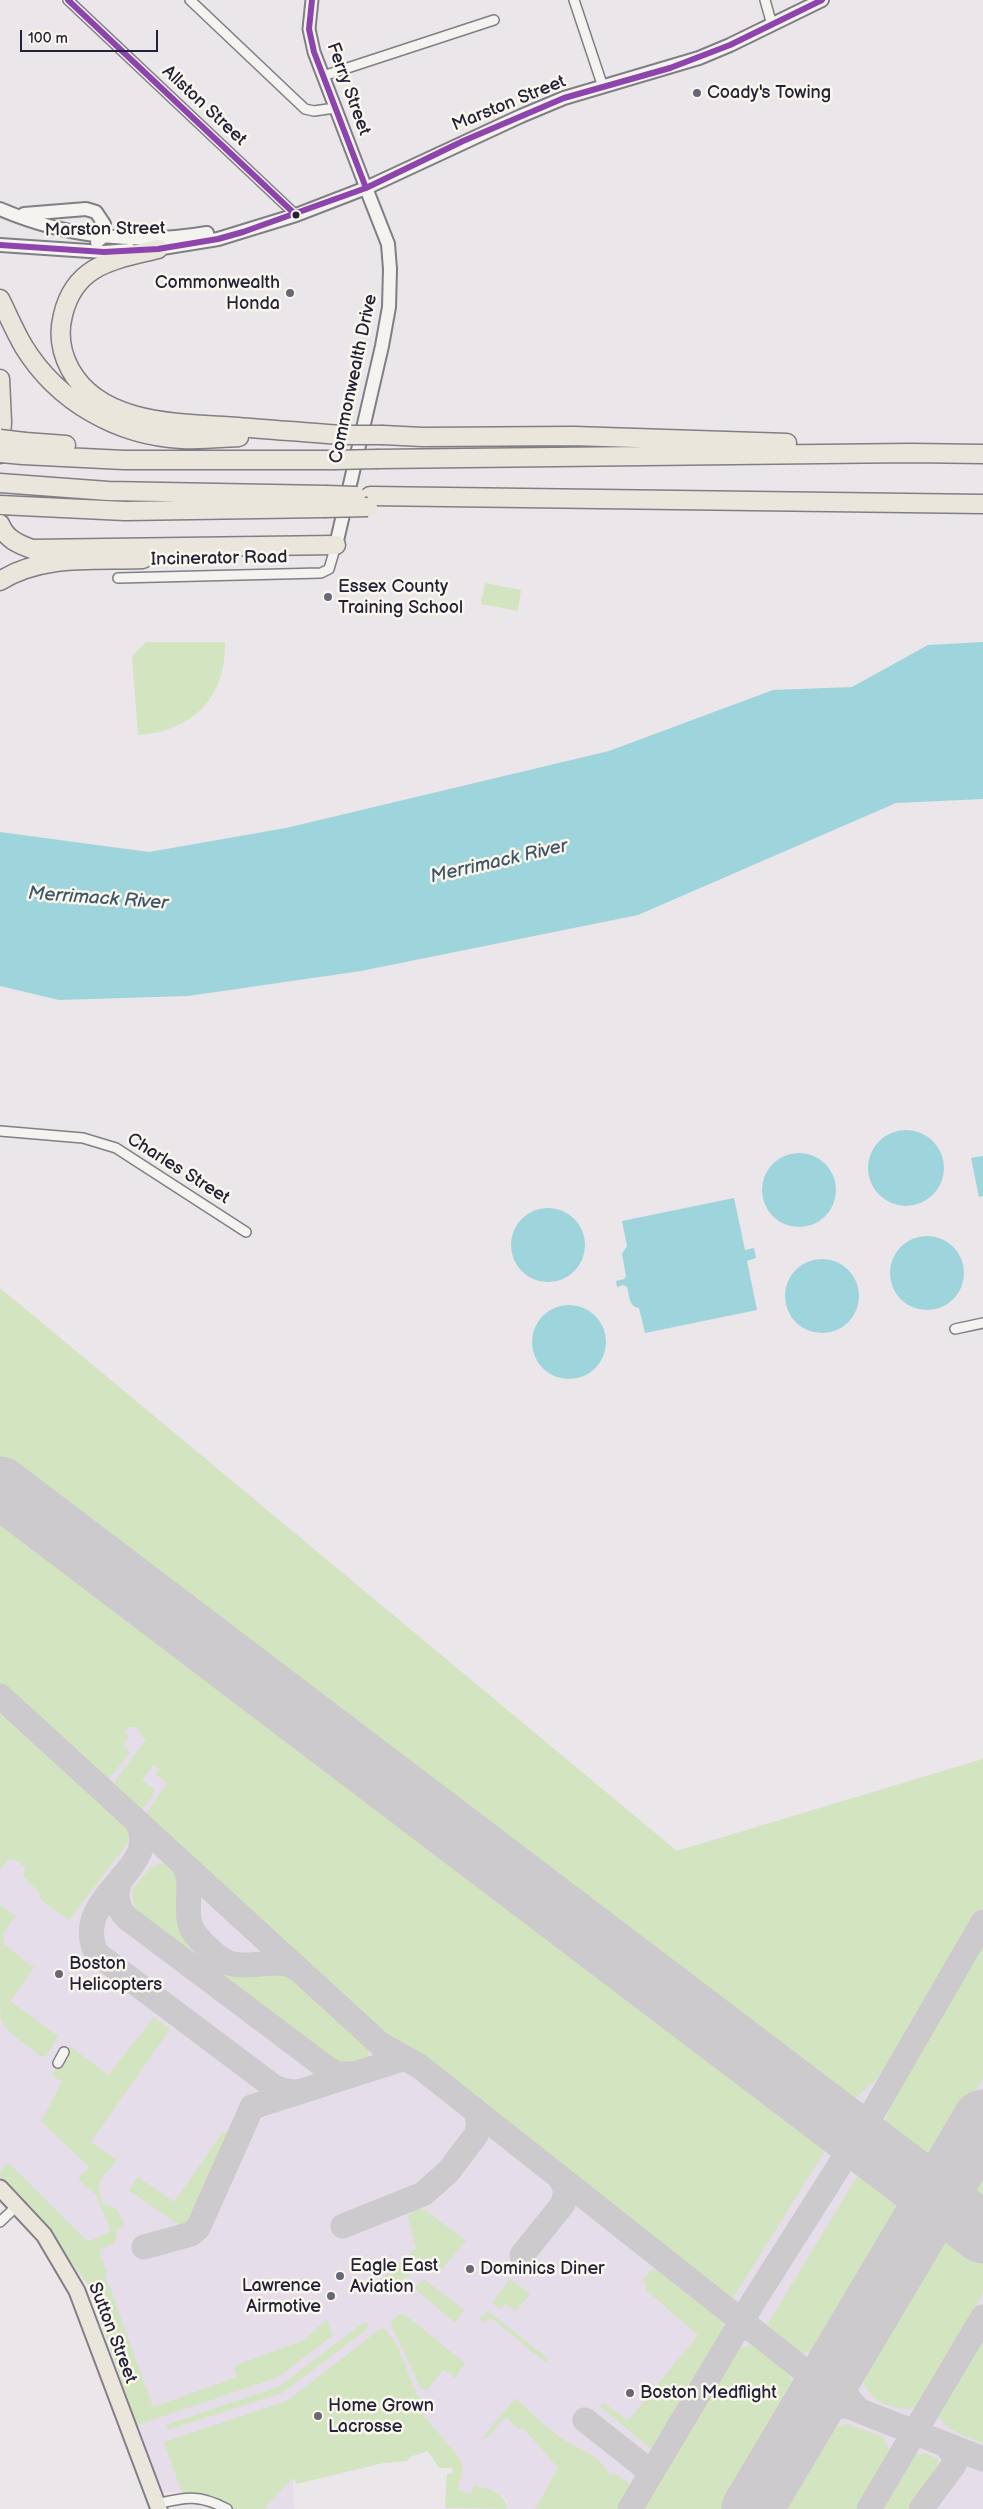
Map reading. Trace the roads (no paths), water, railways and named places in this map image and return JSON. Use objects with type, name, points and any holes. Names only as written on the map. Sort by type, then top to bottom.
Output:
[{"type":"highway","points":[[158,249],[115,259],[92,269],[77,282],[66,302],[59,328],[63,357],[77,383],[101,401],[132,415],[166,422],[340,434],[422,437],[574,436],[781,443],[910,453]]},
{"type":"highway","points":[[0,299],[24,347],[47,378],[78,404],[106,422],[140,433],[182,439],[340,434]]},
{"type":"highway","points":[[0,379],[2,422],[0,454],[24,449]]},
{"type":"highway","points":[[0,439],[24,449],[124,460],[334,460],[910,453],[983,454]]},
{"type":"highway","points":[[0,483],[20,486],[214,494],[325,502]]},
{"type":"highway","points":[[0,505],[126,511],[325,502],[490,499],[983,504]]},
{"type":"highway","points":[[0,524],[3,532],[16,543],[32,549],[336,545]]},
{"type":"highway","points":[[0,581],[33,566],[58,561],[315,556],[336,545]]},
{"type":"highway","name":"Sutton Street","points":[[0,2188],[44,2235],[77,2291],[157,2506]]},
{"type":"main road","name":"Marston Street","points":[[0,246],[104,252],[158,249],[218,239],[296,215],[366,188],[564,98],[670,68],[730,45],[822,0]]},
{"type":"main road","name":"Commonwealth Drive","points":[[336,545],[382,346],[389,307],[390,269],[388,244],[366,188]]},
{"type":"main road","points":[[4,211],[36,214],[86,209],[96,212],[101,216],[104,224],[103,237],[93,245],[74,250]]},
{"type":"main road","name":"Marston Street","points":[[4,211],[81,234],[103,237],[175,238],[296,215]]},
{"type":"street","name":"Allston Street","points":[[68,0],[296,215]]},
{"type":"street","name":"Ferry Street","points":[[312,0],[310,39],[366,188]]},
{"type":"street","points":[[574,0],[603,87]]},
{"type":"street","points":[[765,0],[772,25]]},
{"type":"street","points":[[195,1],[305,109],[314,111],[336,108]]},
{"type":"street","points":[[323,76],[494,20]]},
{"type":"street","name":"Commonwealth Drive","points":[[320,573],[329,569],[336,545]]},
{"type":"street","name":"Incinerator Road","points":[[118,578],[320,573]]},
{"type":"street","name":"Charles Street","points":[[0,1131],[83,1138],[116,1148],[246,1232]]},
{"type":"street","points":[[955,1328],[983,1323]]},
{"type":"street","points":[[58,2063],[64,2052]]},
{"type":"street","points":[[0,2222],[18,2206]]},
{"type":"street","points":[[157,2506],[178,2499],[199,2498],[209,2500],[227,2509]]},
{"type":"water","name":"Merrimack River","points":[[983,642],[983,799],[896,803],[638,915],[361,971],[188,996],[59,1000],[0,986],[0,832],[149,852],[286,828],[609,751],[773,690],[852,687],[928,645]]},
{"type":"water","points":[[906,1130],[921,1133],[933,1141],[941,1153],[944,1168],[941,1183],[933,1195],[921,1203],[906,1206],[891,1203],[879,1195],[871,1183],[868,1168],[871,1153],[879,1141],[891,1133]]},
{"type":"water","points":[[806,1153],[826,1163],[834,1176],[836,1190],[834,1204],[826,1217],[813,1225],[792,1227],[772,1217],[764,1204],[762,1183],[772,1163],[785,1155]]},
{"type":"water","points":[[983,1156],[983,1196],[979,1197],[971,1158]]},
{"type":"water","points":[[734,1198],[745,1250],[754,1248],[756,1258],[747,1261],[757,1310],[645,1333],[639,1308],[631,1303],[627,1287],[623,1285],[617,1287],[616,1281],[624,1279],[626,1276],[622,1254],[627,1246],[622,1221]]},
{"type":"water","points":[[541,1208],[555,1208],[569,1214],[579,1224],[585,1238],[583,1259],[569,1276],[555,1282],[541,1282],[527,1276],[517,1266],[511,1252],[511,1238],[517,1224],[527,1214]]},
{"type":"water","points":[[927,1236],[948,1242],[958,1252],[964,1273],[958,1294],[948,1304],[927,1310],[906,1304],[896,1294],[890,1273],[896,1252],[906,1242]]},
{"type":"water","points":[[822,1259],[843,1265],[853,1275],[859,1296],[853,1317],[843,1327],[822,1333],[801,1327],[791,1317],[785,1296],[791,1275],[801,1265]]},
{"type":"water","points":[[569,1305],[590,1311],[600,1321],[606,1342],[600,1363],[590,1373],[569,1379],[548,1373],[538,1363],[532,1342],[538,1321],[548,1311]]},
{"type":"place","name":"Coady's Towing","points":[[697,93]]},
{"type":"place","name":"Commonwealth Honda","points":[[290,293]]},
{"type":"place","name":"Essex County Training School","points":[[328,597]]},
{"type":"place","name":"Boston Helicopters","points":[[59,1974]]},
{"type":"place","name":"Dominics Diner","points":[[470,2269]]},
{"type":"place","name":"Eagle East Aviation","points":[[340,2276]]},
{"type":"place","name":"Lawrence Airmotive","points":[[331,2296]]},
{"type":"place","name":"Boston Medflight","points":[[630,2393]]},
{"type":"place","name":"Home Grown Lacrosse","points":[[318,2416]]}]
